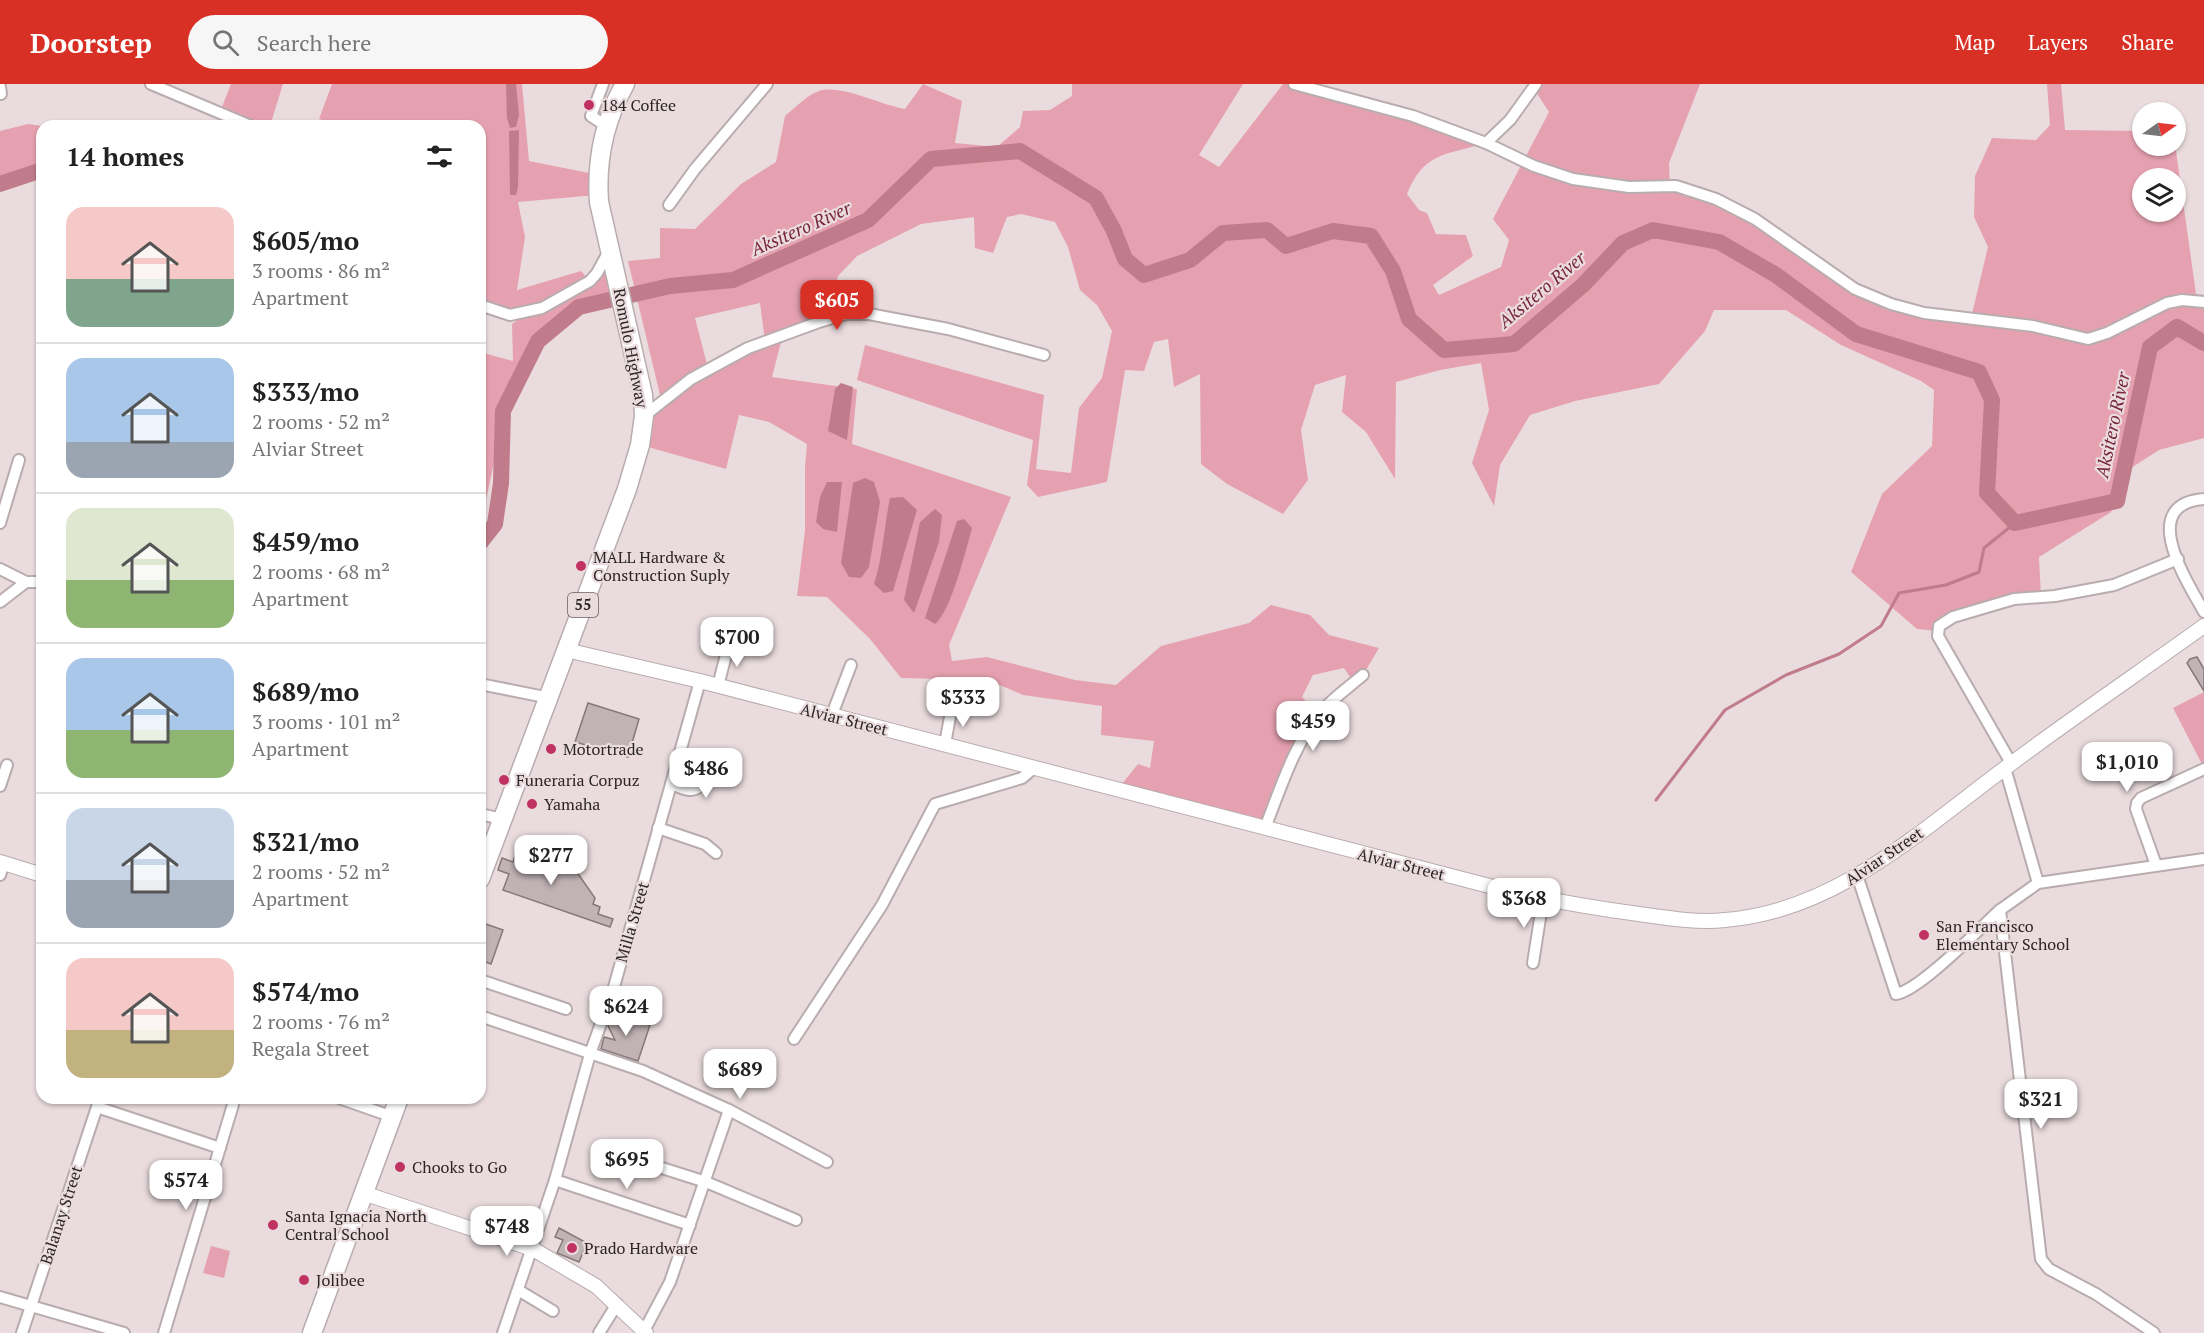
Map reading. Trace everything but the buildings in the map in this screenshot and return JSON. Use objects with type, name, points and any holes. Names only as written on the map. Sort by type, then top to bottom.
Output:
[{"type":"highway","name":"Romulo Highway","points":[[486,863],[636,465],[644,416],[640,376],[599,202],[598,179],[606,126],[625,84]]},
{"type":"highway","points":[[312,1333],[397,1104]]},
{"type":"street","points":[[151,84],[237,120]]},
{"type":"street","points":[[603,84],[591,116],[606,126]]},
{"type":"street","points":[[669,205],[695,169],[767,84]]},
{"type":"street","points":[[1294,84],[1413,116],[1486,142],[1534,166],[1573,179],[1629,187],[1676,186],[1716,199],[1755,219],[1855,289],[1924,313],[2033,326],[2088,339],[2107,333],[2167,303],[2182,300],[2204,302]]},
{"type":"street","points":[[1486,142],[1510,120],[1536,84]]},
{"type":"street","points":[[0,87],[1,94]]},
{"type":"street","points":[[486,307],[510,315],[542,308],[590,281],[611,252]]},
{"type":"street","points":[[644,416],[691,379],[738,353],[783,334],[846,314],[868,314],[948,329],[1044,355]]},
{"type":"street","points":[[0,523],[20,460]]},
{"type":"street","points":[[2204,499],[2183,503],[2172,514],[2170,535],[2178,559],[2204,612]]},
{"type":"street","points":[[2038,882],[2008,766],[1938,636],[1939,626],[1959,615],[2014,599],[2055,596],[2114,585],[2178,559]]},
{"type":"street","points":[[0,569],[26,582],[36,582]]},
{"type":"street","points":[[0,602],[26,582]]},
{"type":"street","name":"Alviar Street","points":[[566,650],[700,681],[831,717],[945,744],[1543,899],[1653,916],[1724,920],[1767,913],[1805,902],[1857,875],[1907,842],[2008,766],[2204,626]]},
{"type":"street","points":[[718,686],[729,644]]},
{"type":"street","points":[[831,717],[851,665]]},
{"type":"street","points":[[1265,828],[1286,775],[1311,725],[1322,711],[1363,675]]},
{"type":"street","name":"Milla Street","points":[[502,1333],[533,1249],[590,1054],[614,987],[700,681]]},
{"type":"street","points":[[486,685],[550,698]]},
{"type":"street","points":[[945,744],[952,706]]},
{"type":"street","points":[[671,784],[691,791],[699,787],[707,756]]},
{"type":"street","points":[[0,786],[7,765]]},
{"type":"street","points":[[794,1039],[887,896],[935,804],[1022,778],[1034,768]]},
{"type":"street","points":[[2156,865],[2136,809],[2137,802],[2141,798],[2204,769]]},
{"type":"street","points":[[486,815],[502,819]]},
{"type":"street","points":[[658,828],[705,844],[716,853]]},
{"type":"street","points":[[1857,875],[1896,994],[1904,992],[1932,971],[2000,910],[2038,882],[2204,859]]},
{"type":"street","points":[[1,867],[36,873]]},
{"type":"street","points":[[1533,963],[1543,899]]},
{"type":"street","points":[[2000,910],[2042,1259],[2049,1269],[2096,1294],[2154,1333]]},
{"type":"street","points":[[486,982],[566,1009]]},
{"type":"street","points":[[486,1018],[643,1071],[729,1110],[827,1162]]},
{"type":"street","name":"Balanay Street","points":[[22,1333],[97,1104]]},
{"type":"street","points":[[103,1104],[220,1148]]},
{"type":"street","points":[[164,1333],[233,1104]]},
{"type":"street","points":[[356,1104],[393,1117]]},
{"type":"street","points":[[363,1193],[533,1249],[596,1287],[645,1332],[663,1297],[706,1182],[729,1110]]},
{"type":"street","points":[[621,1155],[706,1182],[796,1220]]},
{"type":"street","points":[[555,1180],[690,1225]]},
{"type":"street","points":[[518,1290],[553,1311]]},
{"type":"street","points":[[0,1297],[124,1333]]},
{"type":"street","points":[[599,1333],[617,1304]]},
{"type":"shaded area","points":[[231,84],[283,84],[272,120],[235,120],[220,112]]},
{"type":"shaded area","points":[[332,84],[522,84],[529,161],[594,174],[596,195],[518,202],[525,237],[517,290],[581,271],[590,281],[605,272],[611,296],[579,307],[538,341],[506,406],[486,500],[486,354],[513,361],[512,324],[527,313],[486,306],[486,120],[319,119]]},
{"type":"shaded area","points":[[506,84],[516,84],[519,115],[516,127],[510,128],[507,118]]},
{"type":"shaded area","points":[[923,84],[962,101],[955,143],[997,147],[1020,127],[1023,111],[1050,110],[1072,96],[1072,84],[1243,84],[1199,155],[1219,167],[1283,84],[1293,84],[1486,143],[1449,153],[1429,162],[1414,180],[1407,194],[1419,210],[1427,213],[1436,234],[1466,235],[1473,256],[1433,285],[1439,295],[1501,267],[1509,240],[1493,219],[1549,112],[1534,89],[1536,84],[1700,84],[1669,163],[1670,191],[1755,219],[1855,289],[1924,313],[1971,318],[1988,247],[1974,217],[1975,176],[1992,138],[2036,140],[2050,125],[2047,84],[2061,84],[2065,130],[2132,131],[2132,156],[2177,156],[2178,168],[2132,168],[2132,222],[2186,222],[2196,294],[2204,295],[2204,438],[2159,450],[2131,468],[2111,512],[2039,557],[2041,596],[1953,617],[1937,631],[1917,629],[1851,572],[1882,494],[1932,446],[1934,390],[1921,381],[1841,345],[1786,310],[1714,310],[1705,331],[1659,384],[1575,401],[1530,415],[1500,465],[1494,506],[1472,463],[1489,410],[1481,363],[1440,370],[1396,382],[1395,479],[1366,432],[1342,412],[1346,375],[1315,385],[1301,430],[1308,480],[1283,514],[1227,484],[1201,464],[1200,374],[1174,387],[1168,339],[1154,342],[1144,371],[1125,370],[1107,482],[1038,497],[1027,485],[1033,440],[857,380],[865,345],[1044,395],[1036,469],[1071,473],[1079,408],[1102,378],[1112,331],[1097,305],[1080,290],[1068,247],[1055,222],[1021,214],[1007,217],[993,253],[975,248],[974,217],[921,224],[857,256],[838,276],[828,319],[783,334],[772,377],[857,389],[852,444],[1011,497],[949,645],[952,661],[987,657],[1075,680],[1116,685],[1161,646],[1249,623],[1271,605],[1310,615],[1329,635],[1379,648],[1363,675],[1354,683],[1344,668],[1313,675],[1302,697],[1319,715],[1265,828],[1117,790],[1138,764],[1150,768],[1154,741],[1101,735],[1102,706],[1023,695],[988,680],[901,678],[870,639],[827,597],[797,596],[805,530],[807,444],[769,422],[739,415],[726,469],[648,447],[653,409],[679,388],[660,395],[628,261],[660,258],[660,228],[695,229],[741,184],[776,162],[785,116],[815,93],[838,90],[905,109]],"holes":[[[760,303],[765,341],[708,368],[695,318]]]},
{"type":"shaded area","points":[[28,124],[36,125],[36,167],[0,179],[0,131]]},
{"type":"shaded area","points":[[519,130],[518,187],[516,195],[510,195],[509,131]]},
{"type":"shaded area","points":[[841,383],[853,387],[847,440],[828,431],[835,389]]},
{"type":"shaded area","points":[[865,478],[874,482],[880,502],[869,567],[861,578],[849,577],[841,563],[853,483]]},
{"type":"shaded area","points":[[827,482],[842,482],[837,532],[823,529],[816,522],[820,497]]},
{"type":"shaded area","points":[[903,497],[917,510],[893,591],[884,593],[874,584],[890,498]]},
{"type":"shaded area","points":[[935,509],[942,515],[939,542],[914,613],[904,600],[920,522]]},
{"type":"shaded area","points":[[964,519],[972,528],[966,550],[947,607],[935,624],[925,618],[957,521]]},
{"type":"shaded area","points":[[2204,692],[2204,768],[2173,708]]},
{"type":"shaded area","points":[[211,1246],[230,1251],[224,1278],[203,1273]]},
{"type":"waterway","name":"Aksitero River","points":[[486,535],[495,524],[501,483],[503,411],[538,341],[579,307],[670,286],[733,280],[868,220],[931,159],[1020,151],[1096,198],[1114,231],[1125,259],[1144,275],[1190,260],[1223,233],[1267,230],[1286,246],[1333,231],[1371,236],[1393,271],[1409,319],[1444,350],[1514,344],[1583,285],[1623,243],[1653,230],[1719,242],[1776,275],[1856,334],[1979,372],[1992,400],[1987,493],[2015,523],[2117,501],[2150,347],[2177,327],[2204,343]]},
{"type":"waterway","name":"Aksitero River","points":[[0,184],[36,172]]},
{"type":"waterway","points":[[1656,800],[1725,710],[1786,675],[1839,654],[1881,626],[1899,593],[1946,585],[1979,572],[1984,548],[2015,523]]},
{"type":"place","name":"184 Coffee","points":[[589,105]]},
{"type":"place","name":"MALL Hardware & Construction Suply","points":[[581,566]]},
{"type":"place","name":"Motortrade","points":[[551,749]]},
{"type":"place","name":"Funeraria Corpuz","points":[[504,780]]},
{"type":"place","name":"Yamaha","points":[[532,804]]},
{"type":"place","name":"San Francisco Elementary School","points":[[1924,935]]},
{"type":"place","name":"Chooks to Go","points":[[400,1167]]},
{"type":"place","name":"Santa Ignacia North Central School","points":[[273,1225]]},
{"type":"place","name":"Prado Hardware","points":[[572,1248]]},
{"type":"place","name":"Jolibee","points":[[304,1280]]}]
